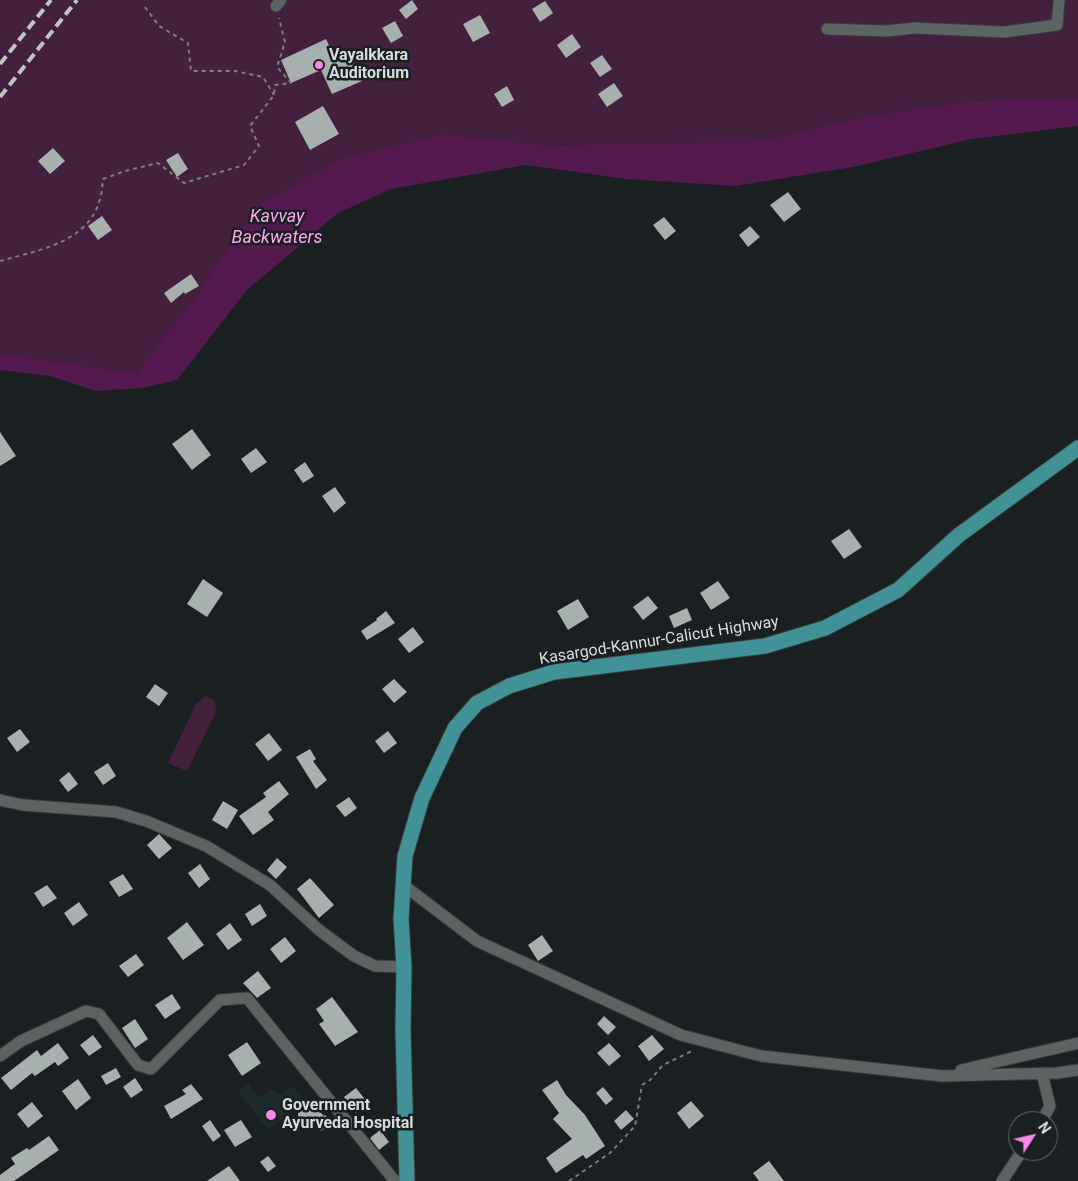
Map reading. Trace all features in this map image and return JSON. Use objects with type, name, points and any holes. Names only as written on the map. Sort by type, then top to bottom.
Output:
[{"type":"highway","name":"Kasargod-Kannur-Calicut Highway","points":[[407,1181],[402,884],[405,856],[422,798],[455,728],[477,703],[509,686],[554,672],[765,646],[825,628],[898,590],[959,535],[1078,448]]},
{"type":"street","points":[[827,29],[886,31],[915,28],[1004,32],[1057,25],[1061,0]]},
{"type":"street","points":[[0,800],[24,805],[116,812],[206,846],[270,885],[319,930],[354,956],[375,966],[404,966]]},
{"type":"street","points":[[402,884],[477,941],[680,1035],[761,1056],[940,1075],[1042,1073],[1078,1070]]},
{"type":"street","points":[[0,1056],[21,1041],[86,1011],[92,1011],[99,1014],[138,1065],[151,1069],[220,1000],[247,998],[395,1181]]},
{"type":"street","points":[[940,1075],[1078,1043]]},
{"type":"street","points":[[1042,1073],[1050,1106],[1047,1111]]},
{"type":"street","points":[[1002,1181],[1015,1161]]},
{"type":"path","points":[[0,261],[73,236],[86,224],[99,204],[104,179],[111,176],[158,163],[184,182],[244,165],[259,146],[250,126],[274,95],[275,85],[291,83],[277,66],[284,42],[279,3]]},
{"type":"path","points":[[145,7],[159,26],[188,43],[191,71],[235,71],[263,77],[274,95]]},
{"type":"path","points":[[569,1181],[610,1153],[636,1126],[642,1085],[650,1080],[663,1065],[698,1048],[705,1041]]},
{"type":"shaded area","points":[[0,0],[1078,0],[1078,98],[969,101],[861,117],[759,141],[548,145],[445,134],[199,293],[136,373],[0,353]]},
{"type":"shaded area","points":[[206,696],[215,701],[216,712],[187,771],[168,763],[196,704]]},
{"type":"shaded area","name":"Government Ayurveda Hospital","points":[[248,1083],[259,1098],[270,1089],[282,1095],[293,1086],[305,1101],[268,1130],[238,1091]]},
{"type":"water","name":"Kavvay Backwaters","points":[[1078,98],[1078,126],[972,139],[853,167],[735,186],[626,179],[526,165],[391,189],[338,213],[247,290],[177,380],[142,388],[96,391],[50,376],[0,370],[0,353],[136,373],[199,293],[257,206],[343,158],[445,134],[548,145],[759,141],[861,117],[969,101]]},
{"type":"building","points":[[412,0],[418,9],[406,19],[399,10]]},
{"type":"building","points":[[545,1],[553,13],[540,22],[532,9]]},
{"type":"building","points":[[480,15],[490,33],[473,42],[463,24]]},
{"type":"building","points":[[395,21],[403,36],[391,43],[382,28]]},
{"type":"building","points":[[572,34],[581,47],[566,58],[557,45]]},
{"type":"building","name":"Vayalkkara Auditorium","points":[[326,39],[336,60],[350,54],[362,81],[332,94],[321,70],[291,83],[281,60]]},
{"type":"building","points":[[602,55],[612,69],[600,77],[590,63]]},
{"type":"building","points":[[614,83],[623,96],[607,107],[598,94]]},
{"type":"building","points":[[507,86],[514,100],[502,107],[494,94]]},
{"type":"building","points":[[323,106],[339,134],[310,150],[295,122]]},
{"type":"building","points":[[53,148],[65,161],[50,174],[38,161]]},
{"type":"building","points":[[178,153],[188,169],[177,177],[166,160]]},
{"type":"building","points":[[788,192],[801,209],[784,222],[770,205]]},
{"type":"building","points":[[102,216],[112,230],[98,240],[88,226]]},
{"type":"building","points":[[664,217],[676,231],[665,240],[653,225]]},
{"type":"building","points":[[750,226],[760,237],[748,247],[739,235]]},
{"type":"building","points":[[191,274],[199,286],[185,294],[184,292],[171,303],[164,293]]},
{"type":"building","points":[[192,429],[211,455],[192,470],[172,444]]},
{"type":"building","points":[[0,432],[16,456],[0,466]]},
{"type":"building","points":[[256,448],[267,462],[251,473],[241,459]]},
{"type":"building","points":[[305,462],[314,476],[303,483],[294,470]]},
{"type":"building","points":[[335,487],[346,503],[334,513],[322,496]]},
{"type":"building","points":[[849,529],[862,547],[844,559],[831,541]]},
{"type":"building","points":[[203,579],[223,593],[207,617],[187,604]]},
{"type":"building","points":[[718,581],[730,598],[711,610],[700,593]]},
{"type":"building","points":[[648,596],[658,608],[643,620],[633,607]]},
{"type":"building","points":[[578,599],[589,617],[568,630],[557,611]]},
{"type":"building","points":[[687,608],[692,620],[674,628],[669,616]]},
{"type":"building","points":[[386,611],[395,623],[367,640],[361,631]]},
{"type":"building","points":[[413,627],[424,642],[409,653],[398,639]]},
{"type":"building","points":[[394,679],[407,692],[394,703],[382,689]]},
{"type":"building","points":[[155,684],[168,693],[159,706],[146,697]]},
{"type":"building","points":[[20,729],[30,742],[17,752],[7,738]]},
{"type":"building","points":[[388,731],[397,743],[384,753],[375,741]]},
{"type":"building","points":[[269,733],[282,750],[268,761],[255,744]]},
{"type":"building","points":[[310,749],[316,759],[313,761],[327,780],[316,789],[296,757]]},
{"type":"building","points":[[108,763],[116,776],[103,785],[94,772]]},
{"type":"building","points":[[69,772],[78,784],[68,792],[59,780]]},
{"type":"building","points":[[279,781],[289,794],[268,812],[274,820],[253,835],[239,816],[266,797],[263,793]]},
{"type":"building","points":[[349,797],[357,808],[345,817],[336,806]]},
{"type":"building","points":[[223,801],[238,810],[227,829],[212,820]]},
{"type":"building","points":[[159,834],[172,848],[159,859],[147,845]]},
{"type":"building","points":[[277,858],[287,867],[276,879],[267,870]]},
{"type":"building","points":[[200,864],[210,879],[199,888],[188,873]]},
{"type":"building","points":[[123,874],[133,889],[119,897],[109,882]]},
{"type":"building","points":[[310,878],[334,905],[319,918],[297,889]]},
{"type":"building","points":[[47,885],[57,898],[43,907],[34,893]]},
{"type":"building","points":[[79,902],[88,915],[73,926],[64,913]]},
{"type":"building","points":[[260,904],[267,916],[252,926],[245,914]]},
{"type":"building","points":[[187,922],[204,945],[183,960],[167,938]]},
{"type":"building","points":[[230,923],[242,940],[228,950],[216,934]]},
{"type":"building","points":[[542,935],[553,951],[538,961],[528,945]]},
{"type":"building","points":[[285,937],[296,951],[281,963],[270,949]]},
{"type":"building","points":[[136,954],[144,965],[128,977],[119,966]]},
{"type":"building","points":[[258,971],[271,988],[257,998],[243,983]]},
{"type":"building","points":[[172,994],[181,1008],[165,1019],[155,1005]]},
{"type":"building","points":[[332,997],[358,1032],[335,1046],[319,1024],[324,1021],[316,1009]]},
{"type":"building","points":[[604,1016],[616,1027],[608,1035],[597,1024]]},
{"type":"building","points":[[135,1019],[148,1039],[135,1048],[122,1028]]},
{"type":"building","points":[[93,1035],[102,1047],[89,1056],[80,1045]]},
{"type":"building","points":[[652,1035],[664,1049],[649,1061],[638,1046]]},
{"type":"building","points":[[247,1042],[261,1063],[242,1076],[228,1055]]},
{"type":"building","points":[[58,1043],[69,1058],[58,1066],[55,1062],[35,1076],[32,1073],[11,1090],[1,1078],[37,1050],[41,1056]]},
{"type":"building","points":[[609,1043],[621,1056],[609,1066],[597,1053]]},
{"type":"building","points":[[116,1068],[121,1077],[106,1085],[101,1076]]},
{"type":"building","points":[[135,1078],[143,1090],[131,1098],[123,1087]]},
{"type":"building","points":[[78,1079],[91,1098],[76,1110],[62,1091]]},
{"type":"building","points":[[557,1080],[566,1095],[585,1115],[605,1146],[586,1159],[583,1155],[556,1173],[546,1158],[572,1139],[553,1119],[559,1113],[542,1090]]},
{"type":"building","points":[[191,1084],[203,1099],[171,1119],[164,1106],[186,1094],[182,1090]]},
{"type":"building","points":[[603,1087],[613,1099],[606,1105],[596,1093]]},
{"type":"building","points":[[356,1088],[368,1103],[356,1113],[344,1097]]},
{"type":"building","points":[[691,1101],[704,1116],[689,1129],[677,1113]]},
{"type":"building","points":[[32,1102],[43,1116],[28,1128],[17,1114]]},
{"type":"building","points":[[312,1104],[332,1124],[321,1131],[313,1121],[306,1124],[298,1116],[298,1113]]},
{"type":"building","points":[[626,1110],[634,1119],[621,1130],[614,1121]]},
{"type":"building","points":[[210,1120],[221,1136],[213,1142],[202,1126]]},
{"type":"building","points":[[241,1120],[252,1137],[235,1147],[224,1130]]},
{"type":"building","points":[[380,1130],[389,1142],[379,1150],[370,1138]]},
{"type":"building","points":[[49,1136],[59,1150],[14,1181],[0,1181],[0,1175],[15,1164],[11,1158],[27,1148],[29,1150]]},
{"type":"building","points":[[268,1156],[276,1166],[268,1172],[260,1162]]},
{"type":"building","points":[[769,1161],[784,1181],[759,1181],[753,1173]]},
{"type":"building","points":[[229,1166],[240,1181],[207,1181]]},
{"type":"railway","points":[[0,64],[51,0]]},
{"type":"railway","points":[[0,97],[77,0]]},
{"type":"place","name":"Vayalkkara Auditorium","points":[[319,65]]},
{"type":"place","name":"Government Ayurveda Hospital","points":[[271,1115]]}]
